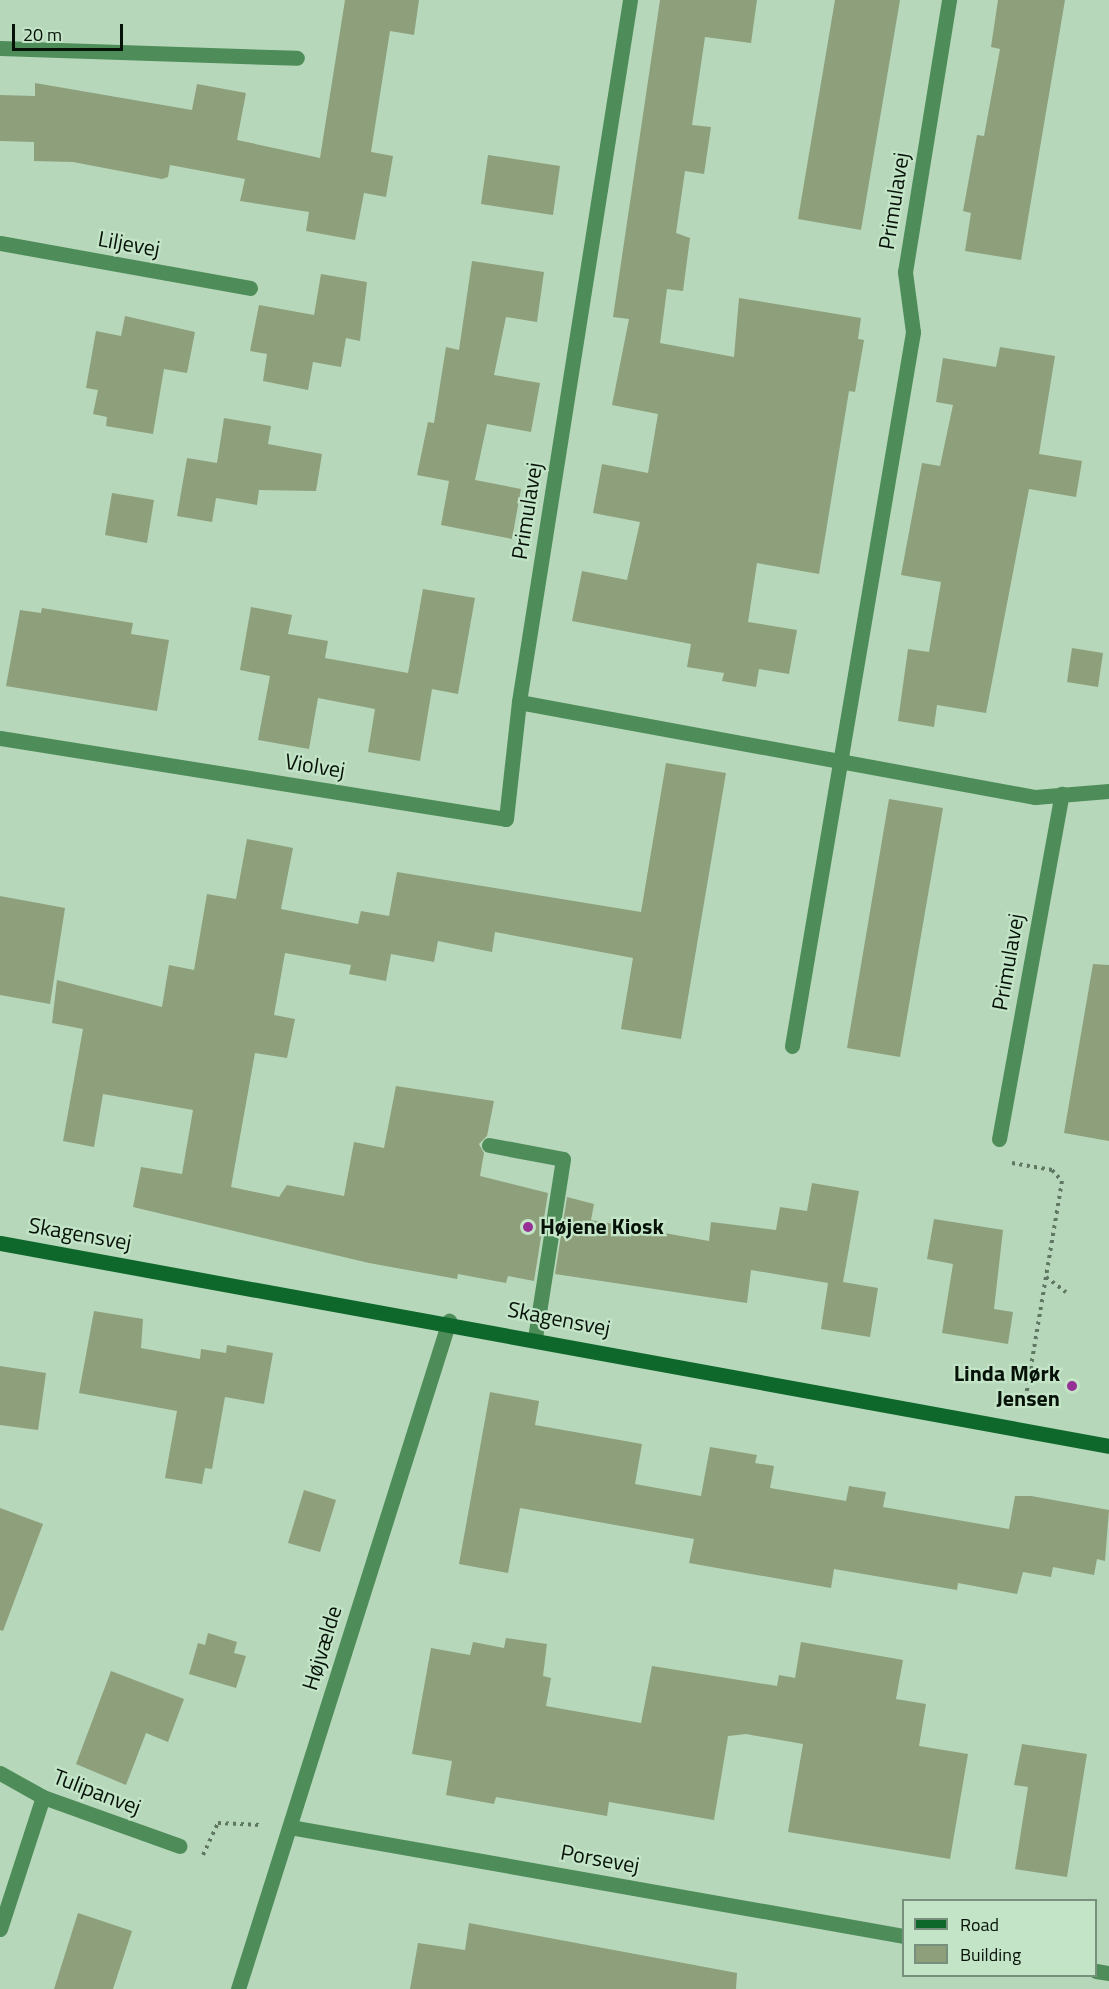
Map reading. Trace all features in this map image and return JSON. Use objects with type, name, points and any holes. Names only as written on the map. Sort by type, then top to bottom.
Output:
[{"type":"street","name":"Primulavej","points":[[519,702],[630,0]]},
{"type":"street","name":"Primulavej","points":[[792,1046],[844,765],[913,332],[905,272],[949,0]]},
{"type":"street","points":[[0,48],[297,58]]},
{"type":"street","name":"Liljevej","points":[[0,243],[250,288]]},
{"type":"street","name":"Violvej","points":[[0,738],[506,819],[519,702]]},
{"type":"street","points":[[519,702],[844,765],[1035,797],[1109,791]]},
{"type":"street","name":"Primulavej","points":[[999,1139],[1062,794]]},
{"type":"street","points":[[489,1145],[563,1159],[535,1338]]},
{"type":"street","name":"Skagensvej","points":[[0,1243],[448,1321],[1109,1446]]},
{"type":"street","name":"Højvælde","points":[[238,1989],[448,1321]]},
{"type":"street","name":"Tulipanvej","points":[[0,1773],[43,1797],[180,1846]]},
{"type":"street","points":[[0,1929],[43,1797]]},
{"type":"street","name":"Porsevej","points":[[290,1827],[902,1936]]},
{"type":"path","points":[[1046,1277],[1066,1292]]},
{"type":"path","points":[[180,1846],[207,1857],[218,1823],[290,1827]]},
{"type":"building","points":[[345,0],[419,0],[414,35],[390,31],[371,152],[393,156],[386,197],[364,193],[355,240],[306,231],[309,212],[240,201],[245,179],[170,165],[168,177],[162,179],[73,162],[34,161],[34,142],[0,141],[0,95],[35,96],[35,83],[192,110],[197,84],[246,93],[237,140],[320,158]]},
{"type":"building","points":[[660,0],[757,0],[751,43],[705,37],[692,125],[711,127],[704,174],[685,171],[676,233],[690,238],[683,291],[667,289],[660,343],[734,357],[739,298],[861,318],[858,339],[864,340],[855,392],[849,391],[819,574],[757,563],[748,622],[797,630],[789,674],[759,669],[756,687],[722,681],[724,673],[687,667],[691,644],[572,621],[582,571],[627,580],[640,522],[593,513],[602,464],[648,473],[658,414],[612,405],[629,319],[613,317]]},
{"type":"building","points":[[835,0],[900,0],[861,230],[798,219]]},
{"type":"building","points":[[998,0],[1065,0],[1021,260],[965,251],[971,213],[963,211],[977,135],[984,136],[1000,49],[991,47]]},
{"type":"building","points":[[488,155],[560,166],[553,215],[481,204]]},
{"type":"building","points":[[472,261],[544,272],[537,322],[506,317],[494,375],[540,383],[531,432],[487,424],[475,480],[521,489],[512,539],[441,525],[449,481],[417,475],[428,422],[434,423],[446,347],[459,350]]},
{"type":"building","points":[[321,274],[367,282],[360,341],[346,338],[341,367],[313,362],[308,390],[263,381],[267,354],[250,351],[259,305],[314,315]]},
{"type":"building","points":[[125,316],[195,332],[187,373],[164,369],[153,434],[106,426],[107,417],[93,414],[98,390],[86,388],[96,331],[121,336]]},
{"type":"building","points":[[1000,347],[1055,356],[1039,454],[1082,461],[1076,497],[1029,489],[986,713],[937,705],[934,727],[898,721],[908,649],[929,652],[941,582],[901,575],[922,463],[940,466],[953,405],[936,402],[943,358],[996,367]]},
{"type":"building","points":[[224,418],[271,426],[268,444],[322,454],[316,491],[259,490],[257,505],[216,498],[212,522],[177,516],[187,458],[217,463]]},
{"type":"building","points":[[112,493],[154,500],[147,543],[105,535]]},
{"type":"building","points":[[423,589],[475,598],[458,694],[432,689],[420,761],[368,752],[375,709],[318,698],[309,749],[258,740],[270,676],[240,670],[251,607],[292,615],[288,634],[328,641],[325,658],[408,673]]},
{"type":"building","points":[[42,608],[133,623],[131,634],[169,640],[157,711],[6,686],[20,610],[41,613]]},
{"type":"building","points":[[1072,648],[1103,653],[1098,687],[1067,682]]},
{"type":"building","points":[[666,763],[726,773],[681,1039],[621,1029],[633,958],[495,932],[492,952],[438,941],[434,962],[391,954],[386,981],[349,974],[351,965],[285,953],[274,1015],[295,1019],[287,1058],[255,1053],[231,1187],[279,1197],[287,1185],[344,1196],[354,1142],[384,1148],[396,1086],[494,1101],[487,1136],[479,1144],[484,1153],[480,1176],[548,1193],[534,1281],[508,1276],[506,1283],[458,1274],[457,1279],[369,1263],[133,1207],[141,1167],[182,1174],[193,1110],[103,1094],[94,1147],[63,1141],[83,1029],[52,1023],[57,980],[162,1007],[169,965],[194,970],[207,894],[236,899],[247,839],[293,848],[281,909],[358,924],[361,911],[389,916],[397,872],[641,912]]},
{"type":"building","points":[[889,799],[943,808],[900,1057],[847,1048]]},
{"type":"building","points":[[0,896],[65,908],[50,1004],[0,995]]},
{"type":"building","points":[[1093,964],[1109,965],[1109,1141],[1064,1133]]},
{"type":"building","points":[[812,1183],[859,1191],[843,1282],[878,1288],[870,1337],[821,1329],[828,1283],[751,1270],[747,1303],[555,1274],[567,1197],[594,1204],[591,1220],[709,1241],[711,1222],[776,1230],[780,1207],[807,1211]]},
{"type":"building","points":[[934,1219],[1003,1230],[994,1309],[1013,1312],[1008,1344],[942,1333],[953,1264],[927,1259]]},
{"type":"building","points":[[94,1311],[143,1319],[141,1348],[200,1359],[201,1349],[226,1353],[227,1345],[273,1353],[264,1404],[225,1397],[212,1469],[205,1468],[202,1484],[165,1478],[177,1411],[79,1393]]},
{"type":"building","points":[[0,1366],[46,1373],[38,1430],[0,1425]]},
{"type":"building","points":[[490,1392],[539,1401],[535,1425],[642,1444],[635,1484],[701,1496],[710,1447],[757,1455],[755,1463],[774,1466],[770,1488],[846,1501],[849,1486],[886,1492],[883,1507],[1009,1529],[1015,1496],[1031,1496],[1109,1510],[1105,1561],[1097,1559],[1094,1575],[1053,1567],[1051,1577],[1023,1572],[1017,1594],[958,1583],[957,1590],[834,1569],[831,1588],[689,1563],[694,1539],[520,1508],[508,1573],[459,1564]]},
{"type":"building","points":[[304,1490],[336,1500],[320,1552],[288,1543]]},
{"type":"building","points":[[0,1508],[43,1524],[3,1631],[0,1630]]},
{"type":"building","points":[[208,1633],[237,1642],[234,1653],[246,1656],[236,1688],[189,1674],[198,1643],[205,1645]]},
{"type":"building","points":[[506,1638],[547,1644],[543,1676],[551,1678],[546,1706],[641,1723],[652,1666],[777,1686],[779,1675],[795,1678],[801,1642],[903,1660],[896,1699],[926,1704],[919,1746],[968,1754],[950,1859],[788,1832],[803,1744],[746,1734],[728,1736],[714,1820],[609,1802],[607,1816],[496,1797],[494,1804],[446,1795],[452,1761],[412,1754],[431,1648],[470,1655],[473,1642],[504,1648]]},
{"type":"building","points":[[111,1671],[184,1699],[168,1742],[146,1733],[126,1785],[76,1764]]},
{"type":"building","points":[[1022,1744],[1087,1754],[1067,1877],[1015,1869],[1028,1787],[1014,1785]]},
{"type":"building","points":[[78,1913],[132,1931],[113,1989],[54,1989]]},
{"type":"building","points":[[469,1923],[737,1973],[736,1989],[410,1989],[418,1943],[465,1950]]},
{"type":"place","name":"Højene Kiosk","points":[[528,1227]]},
{"type":"place","name":"Linda Mørk Jensen","points":[[1072,1386]]}]
